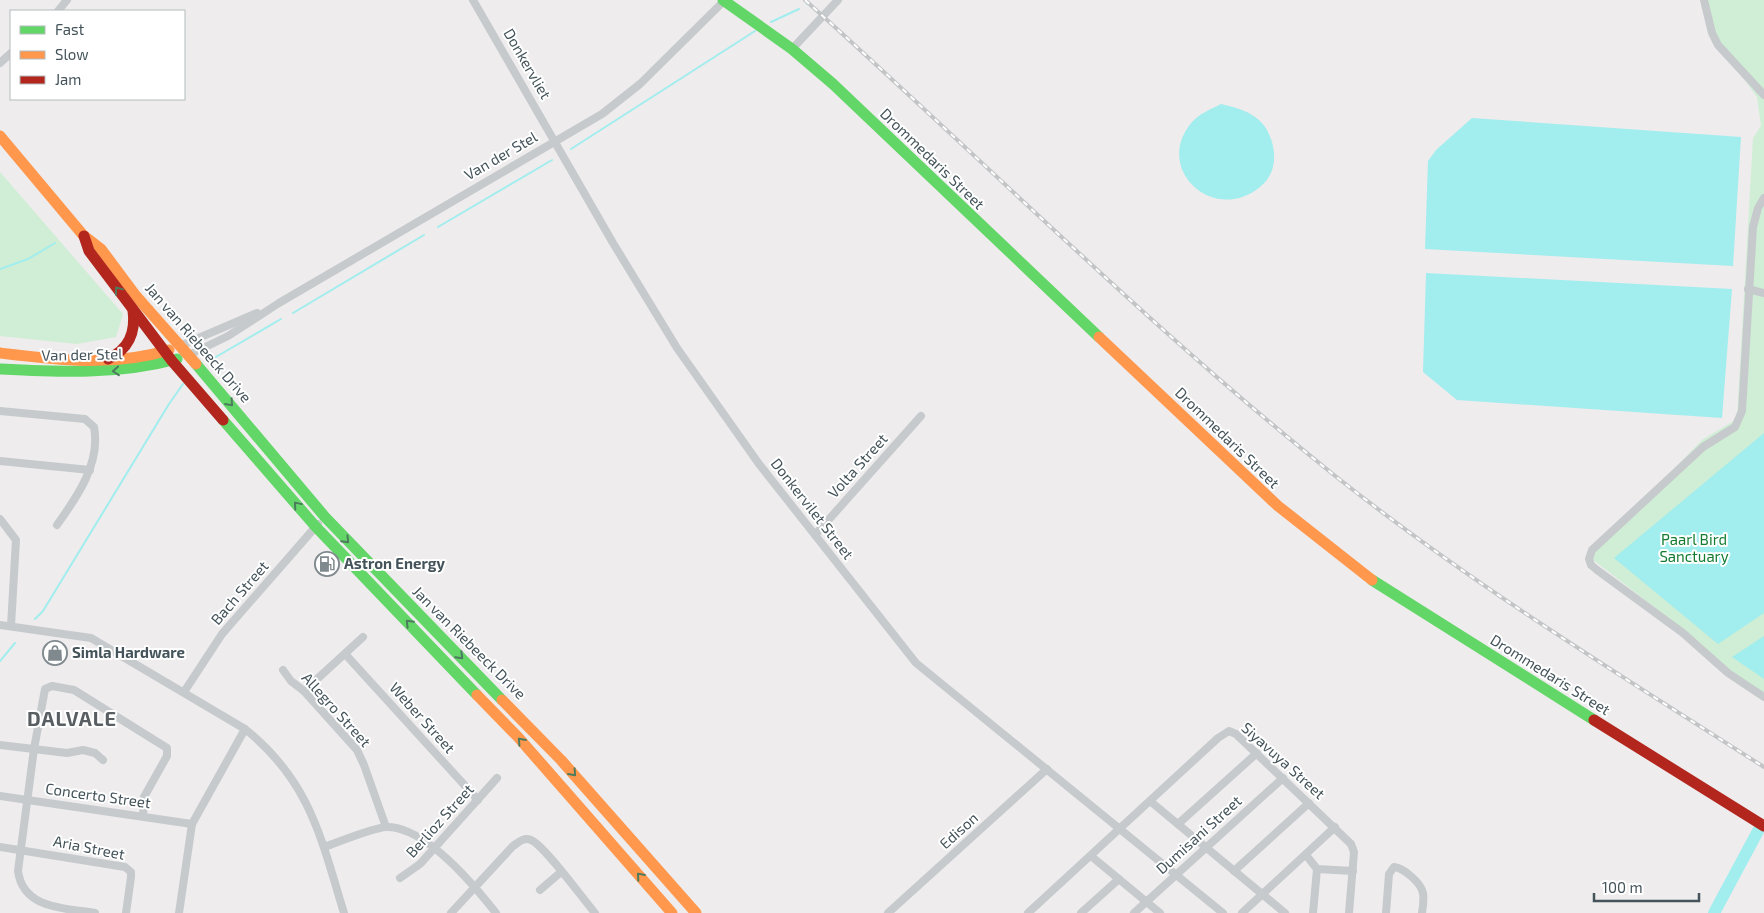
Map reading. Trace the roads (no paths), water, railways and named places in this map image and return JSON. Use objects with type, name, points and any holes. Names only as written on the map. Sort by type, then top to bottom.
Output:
[{"type":"main road","name":"Drommedaris Street","points":[[724,0],[792,49],[833,84],[1261,491],[1305,530],[1369,579],[1406,603],[1764,826]]},
{"type":"main road","name":"Jan van Riebeeck Drive","points":[[0,136],[84,235],[101,249],[136,296],[246,421],[325,517],[561,760],[696,913]]},
{"type":"main road","name":"Jan van Riebeeck Drive","points":[[84,235],[89,252],[169,356],[316,527],[518,737],[672,913]]},
{"type":"main road","points":[[104,361],[128,345],[134,331],[133,310]]},
{"type":"main road","name":"Van der Stel","points":[[0,369],[93,373],[148,366],[169,356],[180,346]]},
{"type":"main road","name":"Van der Stel","points":[[0,353],[71,360],[104,361],[188,355]]},
{"type":"main road","points":[[148,366],[184,374]]},
{"type":"street","points":[[59,10],[68,0]]},
{"type":"street","name":"Donkervliet","points":[[473,0],[556,142]]},
{"type":"street","name":"Van der Stel","points":[[188,355],[228,336],[270,308],[556,142],[622,100],[724,0]]},
{"type":"street","points":[[792,49],[838,0]]},
{"type":"street","points":[[1704,0],[1712,33],[1718,45],[1764,94]]},
{"type":"street","points":[[0,63],[10,54]]},
{"type":"street","name":"Donkervilet Street","points":[[556,142],[613,243],[677,348],[708,394],[814,535],[916,663],[1121,828],[1223,913]]},
{"type":"street","points":[[1764,198],[1755,219],[1748,289],[1742,411],[1738,422],[1730,430],[1703,447],[1592,550],[1588,559],[1597,570],[1682,633],[1728,673],[1764,697]]},
{"type":"street","points":[[1748,289],[1764,293]]},
{"type":"street","name":"Van der Stel","points":[[180,346],[270,308]]},
{"type":"street","points":[[0,411],[85,419],[92,423],[95,431],[90,470],[57,525]]},
{"type":"street","name":"Volta Street","points":[[814,535],[921,416]]},
{"type":"street","points":[[0,462],[90,470]]},
{"type":"street","name":"Bach Street","points":[[184,692],[218,640],[325,517]]},
{"type":"street","points":[[0,520],[16,540],[11,626]]},
{"type":"street","points":[[0,625],[91,638],[245,729],[277,757],[292,777],[307,803],[324,847],[344,913]]},
{"type":"street","points":[[304,691],[346,655],[363,637]]},
{"type":"street","name":"Weber Street","points":[[346,655],[478,800]]},
{"type":"street","name":"Allegro Street","points":[[283,670],[291,682],[304,691],[361,757],[386,827]]},
{"type":"street","points":[[95,913],[79,912],[45,905],[34,900],[20,879],[20,850],[42,693],[45,689],[52,686],[70,688],[167,748],[166,760],[144,797],[143,816]]},
{"type":"street","points":[[179,913],[192,824],[245,729]]},
{"type":"street","name":"Siyavuya Street","points":[[1028,913],[1226,732],[1236,734],[1335,827],[1353,848],[1349,913]]},
{"type":"street","points":[[0,745],[67,753],[83,750],[95,753],[103,760]]},
{"type":"street","points":[[1178,824],[1256,754]]},
{"type":"street","name":"Edison","points":[[888,913],[1047,769]]},
{"type":"street","name":"Berlioz Street","points":[[400,878],[412,872],[497,778]]},
{"type":"street","name":"Dumisani Street","points":[[1134,913],[1283,778]]},
{"type":"street","name":"Concerto Street","points":[[0,796],[192,824]]},
{"type":"street","points":[[1150,801],[1285,913]]},
{"type":"street","points":[[1234,871],[1309,803]]},
{"type":"street","points":[[324,847],[386,827],[415,835],[434,849],[474,888],[496,913]]},
{"type":"street","points":[[1242,913],[1335,827]]},
{"type":"street","points":[[451,913],[514,846],[523,839],[536,843],[561,872],[590,911]]},
{"type":"street","name":"Aria Street","points":[[0,847],[125,867],[131,872],[126,913]]},
{"type":"street","points":[[1306,855],[1317,869],[1313,913]]},
{"type":"street","points":[[1091,856],[1160,913]]},
{"type":"street","points":[[1386,913],[1389,874],[1394,867],[1402,869],[1421,888],[1423,900],[1422,913]]},
{"type":"street","points":[[1317,869],[1352,871]]},
{"type":"street","points":[[540,890],[561,872]]},
{"type":"street","points":[[1081,913],[1118,879]]},
{"type":"water","points":[[1221,104],[1251,114],[1263,124],[1273,146],[1274,159],[1269,177],[1260,187],[1242,197],[1224,199],[1208,196],[1194,186],[1184,173],[1179,157],[1182,140],[1192,122],[1202,114]]},
{"type":"water","points":[[1472,118],[1741,137],[1733,266],[1425,249],[1428,161],[1436,150]]},
{"type":"water","points":[[1426,273],[1732,289],[1722,418],[1457,400],[1423,372]]},
{"type":"water","points":[[1764,433],[1764,613],[1718,644],[1614,558]]},
{"type":"water","points":[[1764,636],[1764,679],[1732,657]]},
{"type":"waterway","points":[[771,22],[799,9]]},
{"type":"waterway","points":[[571,149],[755,31]]},
{"type":"waterway","points":[[438,227],[552,160]]},
{"type":"waterway","points":[[293,313],[424,235]]},
{"type":"waterway","points":[[0,269],[28,259],[55,243]]},
{"type":"waterway","points":[[209,361],[281,319]]},
{"type":"waterway","points":[[35,619],[43,611],[183,384]]},
{"type":"waterway","points":[[0,661],[15,643]]},
{"type":"waterway","points":[[1714,913],[1758,831]]},
{"type":"railway","points":[[805,0],[1132,302],[1198,361],[1334,475],[1438,553],[1545,627],[1764,767]]},
{"type":"place","name":"Astron Energy","points":[[327,564]]},
{"type":"place","name":"Simla Hardware","points":[[55,653]]},
{"type":"district","name":"DALVALE","points":[[72,719]]},
{"type":"park label","name":"Paarl Bird Sanctuary","points":[[1694,548]]}]
